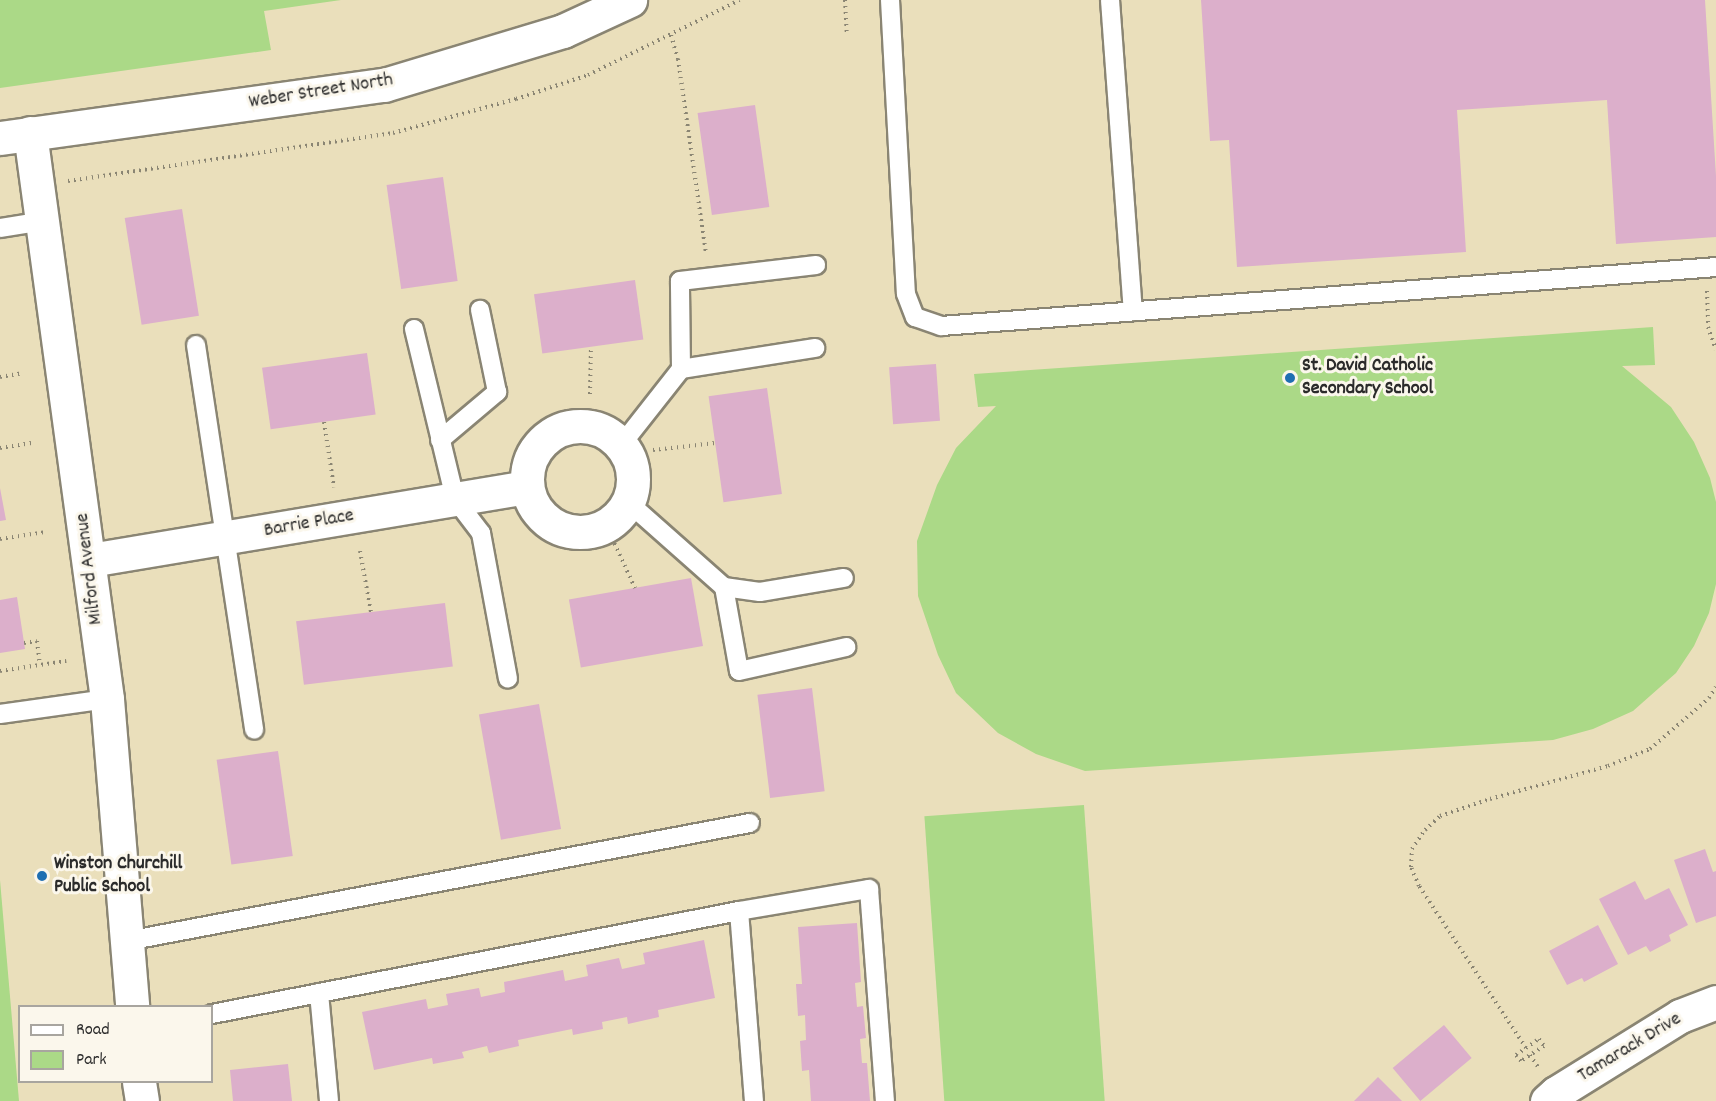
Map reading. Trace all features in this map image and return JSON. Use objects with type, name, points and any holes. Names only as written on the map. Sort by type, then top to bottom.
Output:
[{"type":"street","name":"Weber Street North","points":[[15,135],[384,85],[563,32],[630,0]]},
{"type":"street","name":"Milford Avenue","points":[[15,135],[43,221],[90,560],[107,699],[132,1005]]},
{"type":"street","points":[[587,425],[608,432],[638,447],[633,466],[634,485],[629,503],[614,521],[592,531],[574,533],[556,527],[545,519],[533,505],[527,487],[527,473],[532,455],[543,440],[568,426],[587,425]]},
{"type":"street","name":"Barrie Place","points":[[90,560],[527,487]]},
{"type":"street","name":"Tamarack Drive","points":[[1555,1098],[1680,1016],[1716,1002]]},
{"type":"street","points":[[140,1083],[142,1101]]},
{"type":"lane","points":[[890,0],[906,294],[915,317],[941,326],[1716,267]]},
{"type":"lane","points":[[1110,0],[1133,311]]},
{"type":"lane","points":[[0,228],[43,221]]},
{"type":"lane","points":[[638,447],[681,369],[680,281],[816,265]]},
{"type":"lane","points":[[440,440],[496,392],[480,310]]},
{"type":"lane","points":[[414,329],[455,499],[482,532],[508,679]]},
{"type":"lane","points":[[196,345],[219,504],[227,538],[254,730]]},
{"type":"lane","points":[[681,369],[814,348]]},
{"type":"lane","points":[[629,503],[724,587],[760,592],[844,578]]},
{"type":"lane","points":[[724,587],[739,671],[846,647]]},
{"type":"lane","points":[[0,714],[107,699]]},
{"type":"lane","points":[[127,941],[750,823]]},
{"type":"lane","points":[[213,1014],[739,911],[869,889],[885,1101]]},
{"type":"lane","points":[[739,911],[754,1101]]},
{"type":"lane","points":[[319,993],[329,1101]]},
{"type":"path","points":[[844,0],[847,35]]},
{"type":"path","points":[[671,35],[678,59],[705,243]]},
{"type":"path","points":[[590,394],[591,347]]},
{"type":"path","points":[[0,377],[22,374]]},
{"type":"path","points":[[324,422],[334,487]]},
{"type":"path","points":[[0,448],[32,443]]},
{"type":"path","points":[[638,447],[716,443]]},
{"type":"path","points":[[0,539],[46,532]]},
{"type":"path","points":[[612,538],[635,588]]},
{"type":"path","points":[[360,551],[371,612]]},
{"type":"path","points":[[24,643],[37,641],[40,665]]},
{"type":"path","points":[[0,671],[66,661]]},
{"type":"path","points":[[1526,1048],[1419,886],[1411,867],[1412,849],[1425,830],[1440,816],[1490,799],[1608,766],[1650,749],[1709,698],[1716,687]]},
{"type":"path","points":[[1539,1039],[1544,1046],[1521,1061],[1516,1054],[1526,1048],[1539,1039]]},
{"type":"green space","points":[[0,0],[341,0],[264,11],[271,50],[0,88]]},
{"type":"green space","points":[[1653,327],[1655,365],[1622,366],[1671,407],[1694,442],[1710,478],[1716,502],[1716,584],[1709,613],[1694,646],[1676,673],[1633,711],[1593,729],[1553,740],[1085,771],[1036,754],[998,733],[956,693],[938,655],[918,596],[917,541],[937,485],[956,448],[996,406],[978,407],[974,374]]},
{"type":"green space","points":[[1084,805],[1105,1101],[944,1101],[924,816]]},
{"type":"green space","points":[[0,880],[19,1101],[0,1101]]},
{"type":"building","points":[[1201,0],[1705,0],[1716,176],[1716,237],[1616,244],[1607,100],[1457,110],[1466,252],[1237,267],[1229,140],[1210,141]]},
{"type":"building","points":[[755,105],[769,207],[712,215],[698,113]]},
{"type":"building","points":[[443,177],[458,281],[401,289],[387,185]]},
{"type":"building","points":[[182,209],[199,316],[142,325],[125,218]]},
{"type":"building","points":[[635,280],[643,339],[542,354],[534,294]]},
{"type":"building","points":[[367,353],[376,414],[271,429],[262,368]]},
{"type":"building","points":[[936,364],[940,421],[893,424],[889,367]]},
{"type":"building","points":[[767,388],[782,494],[723,502],[709,396]]},
{"type":"building","points":[[0,488],[6,520],[0,521]]},
{"type":"building","points":[[691,578],[703,646],[581,667],[569,600]]},
{"type":"building","points":[[17,597],[25,649],[0,653],[0,600]]},
{"type":"building","points":[[445,603],[453,667],[304,685],[296,621]]},
{"type":"building","points":[[812,688],[825,791],[770,798],[757,695]]},
{"type":"building","points":[[539,704],[561,829],[501,840],[479,715]]},
{"type":"building","points":[[278,751],[293,856],[231,865],[217,760]]},
{"type":"building","points":[[1705,849],[1713,872],[1716,871],[1716,916],[1696,923],[1674,860]]},
{"type":"building","points":[[1635,881],[1645,900],[1669,888],[1688,925],[1669,935],[1671,941],[1650,952],[1646,946],[1628,955],[1599,899]]},
{"type":"building","points":[[857,923],[861,982],[855,983],[857,1007],[863,1006],[866,1038],[860,1039],[862,1063],[867,1063],[870,1101],[811,1101],[809,1070],[802,1071],[800,1041],[806,1040],[805,1015],[798,1016],[796,984],[802,984],[798,927]]},
{"type":"building","points":[[1598,925],[1618,964],[1584,982],[1582,978],[1567,985],[1549,951]]},
{"type":"building","points":[[704,940],[715,998],[658,1010],[659,1017],[628,1024],[627,1017],[602,1022],[603,1029],[573,1035],[572,1029],[518,1040],[519,1046],[489,1053],[487,1046],[462,1052],[464,1058],[433,1064],[432,1058],[374,1070],[362,1012],[426,999],[428,1009],[448,1005],[446,994],[479,988],[481,997],[505,992],[504,982],[563,970],[565,981],[588,976],[586,965],[619,958],[622,969],[645,964],[643,953]]},
{"type":"building","points":[[1444,1025],[1472,1058],[1420,1101],[1393,1068]]},
{"type":"building","points":[[288,1064],[292,1101],[233,1101],[230,1070]]},
{"type":"building","points":[[1378,1077],[1402,1101],[1354,1101]]},
{"type":"place","name":"St. David Catholic Secondary School","points":[[1290,378]]},
{"type":"place","name":"Winston Churchill Public School","points":[[42,876]]}]
